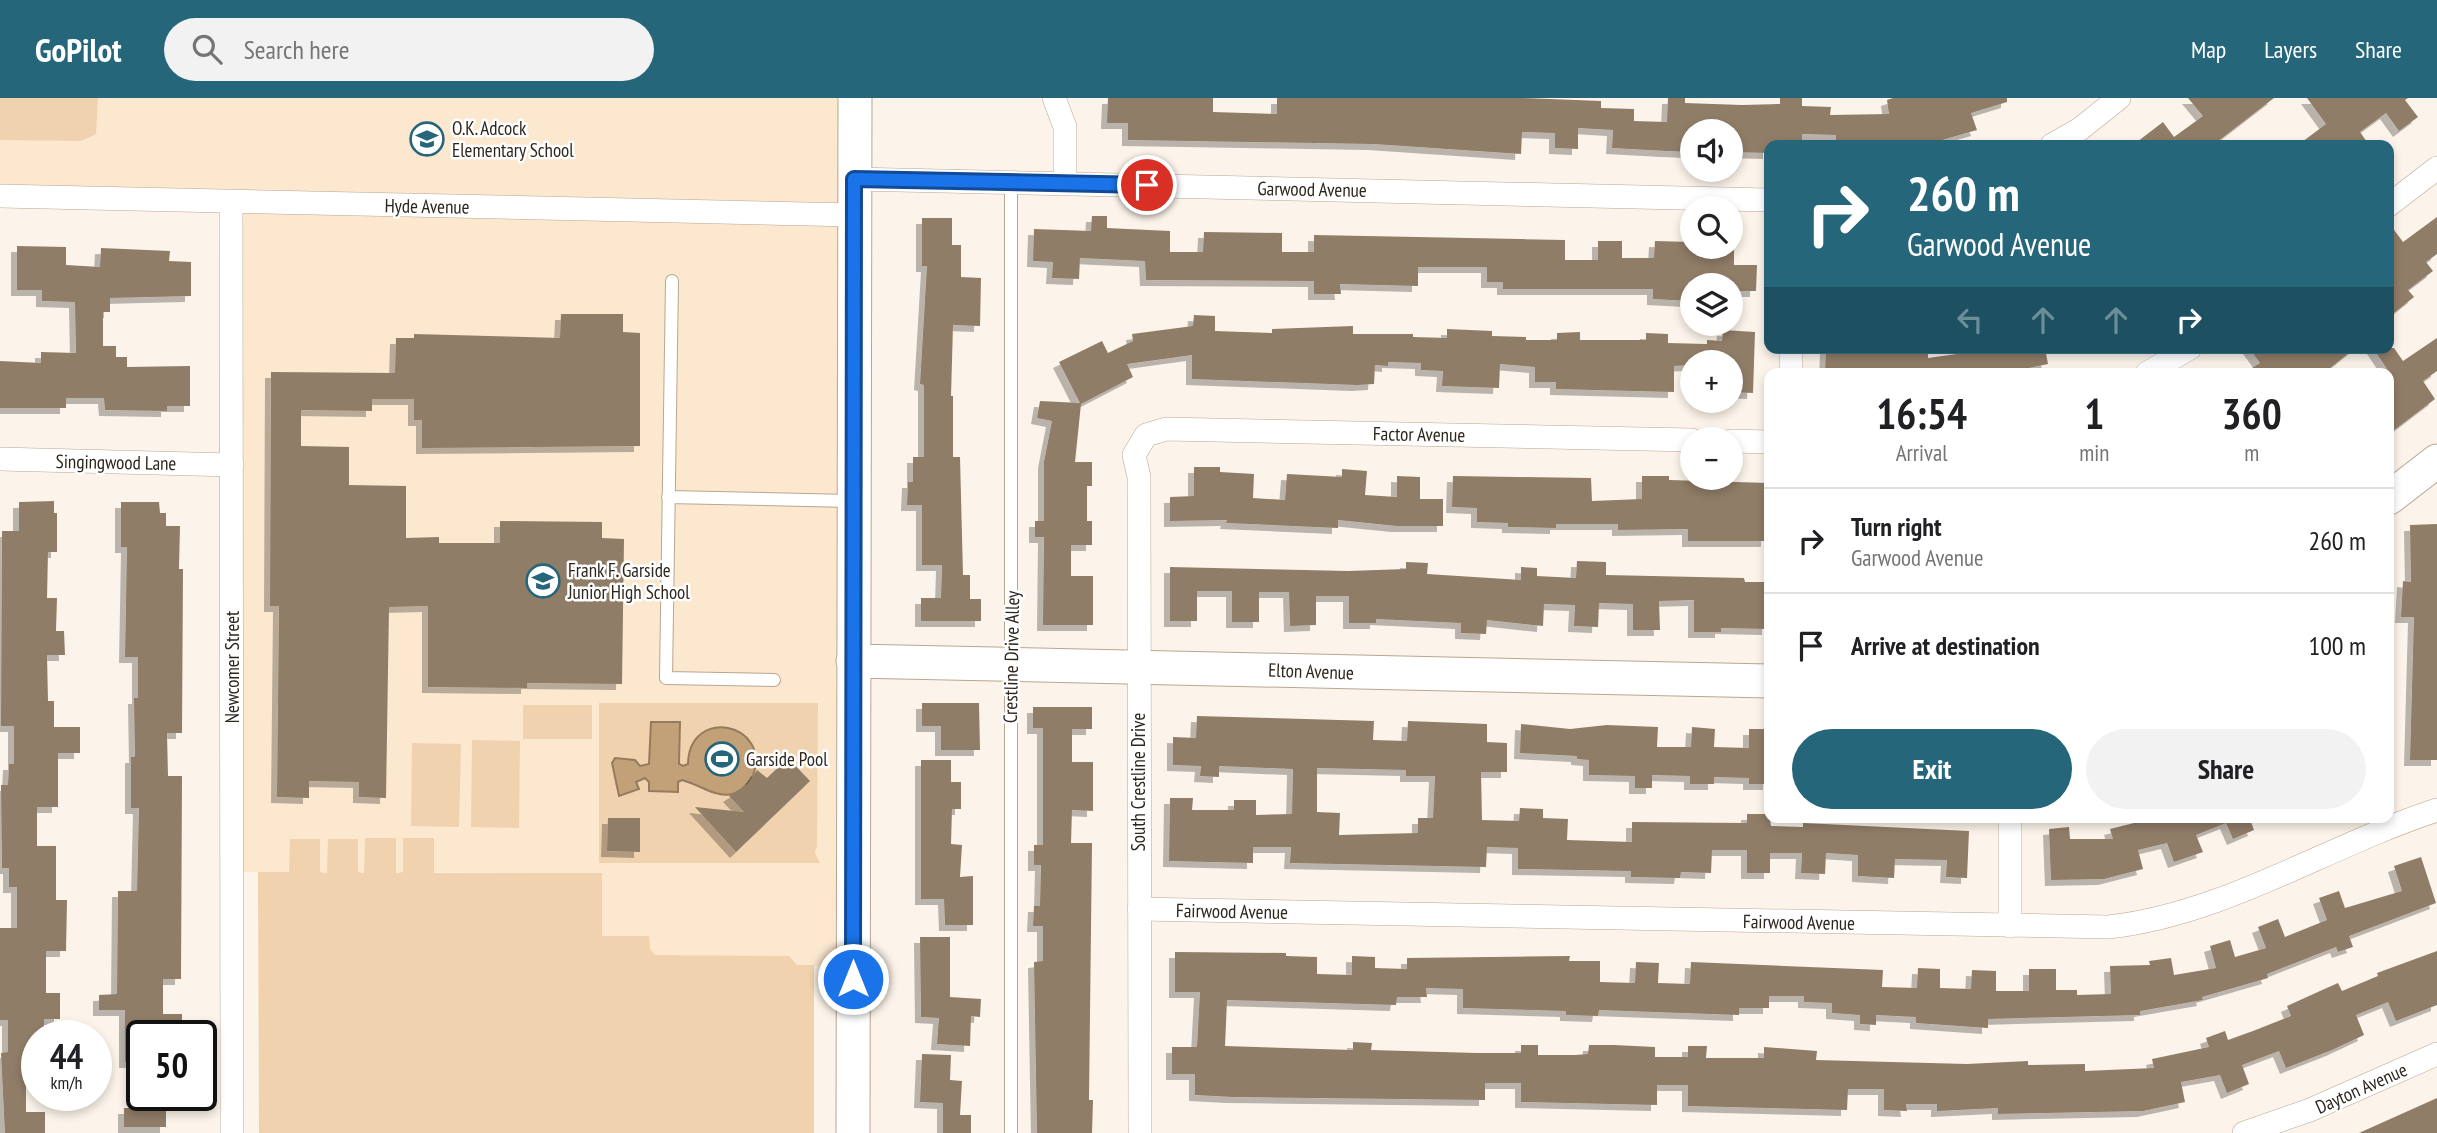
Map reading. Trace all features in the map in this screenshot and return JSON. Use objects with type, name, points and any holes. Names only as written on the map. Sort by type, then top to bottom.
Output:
[{"type":"main road","points":[[853,1133],[855,98]]},
{"type":"main road","points":[[2394,494],[2437,461]]},
{"type":"main road","name":"Elton Avenue","points":[[853,661],[1764,681]]},
{"type":"street","points":[[1054,98],[1065,127],[1065,183]]},
{"type":"street","points":[[2061,140],[2080,129],[2119,98]]},
{"type":"street","points":[[2394,201],[2437,168]]},
{"type":"street","name":"Garwood Avenue","points":[[854,179],[1764,200]]},
{"type":"street","name":"Hyde Avenue","points":[[0,196],[854,215]]},
{"type":"street","name":"Newcomer Street","points":[[232,201],[232,1133]]},
{"type":"street","points":[[2156,368],[2180,354]]},
{"type":"street","name":"Factor Avenue","points":[[1146,435],[1166,429],[1680,440]]},
{"type":"street","name":"South Crestline Drive","points":[[1140,1133],[1137,666],[1139,477],[1134,455],[1146,435]]},
{"type":"street","points":[[1743,441],[1764,442]]},
{"type":"street","name":"Singingwood Lane","points":[[0,459],[232,465]]},
{"type":"street","name":"Fairwood Avenue","points":[[1139,909],[2109,927],[2148,922],[2200,908],[2381,828],[2437,810]]},
{"type":"street","points":[[2010,823],[2010,926]]},
{"type":"street","name":"Dayton Avenue","points":[[2244,1133],[2310,1110],[2437,1054]]},
{"type":"lane","name":"Crestline Drive Alley","points":[[1011,182],[1011,1133]]},
{"type":"lane","points":[[672,281],[666,678],[775,680]]},
{"type":"lane","points":[[668,497],[855,502]]},
{"type":"shaded area","name":"Frank F. Garside Junior High School","points":[[0,98],[854,98],[854,966],[797,966],[789,956],[655,955],[649,949],[649,936],[602,936],[602,873],[232,872],[231,201],[0,196]]},
{"type":"shaded area","points":[[0,98],[98,98],[96,134],[81,141],[0,140]]},
{"type":"shaded area","points":[[599,703],[818,703],[815,853],[820,863],[599,863]]},
{"type":"shaded area","points":[[523,705],[592,705],[592,739],[523,739]]},
{"type":"shaded area","name":"Garside Pool","points":[[651,722],[680,722],[679,764],[683,766],[688,764],[692,746],[701,734],[714,728],[728,728],[741,733],[751,743],[756,758],[753,776],[744,787],[728,795],[682,780],[678,782],[678,792],[649,791],[649,782],[645,778],[636,782],[639,789],[619,796],[612,763],[615,758],[635,760],[640,766],[649,764]]},
{"type":"shaded area","points":[[472,740],[520,741],[519,828],[471,827]]},
{"type":"shaded area","points":[[412,743],[461,744],[459,827],[411,826]]},
{"type":"shaded area","points":[[365,838],[396,838],[396,873],[403,872],[403,838],[434,838],[434,873],[602,873],[602,936],[649,936],[650,949],[655,955],[789,956],[797,965],[814,965],[814,1133],[259,1133],[258,872],[289,872],[290,839],[320,839],[320,872],[327,873],[328,839],[358,839],[358,872],[364,873]]},
{"type":"building","points":[[1108,98],[1213,98],[1213,112],[1277,114],[1277,98],[1522,98],[1601,101],[1601,108],[1634,109],[1634,121],[1667,122],[1668,98],[1685,98],[1685,103],[1742,105],[1780,104],[1780,98],[1802,98],[1802,106],[1831,107],[1830,115],[1889,114],[1887,100],[1893,98],[2007,98],[2007,102],[1971,113],[1977,130],[1942,140],[1836,140],[1836,135],[1802,134],[1802,140],[1764,140],[1764,153],[1743,152],[1743,119],[1680,119],[1680,152],[1612,148],[1613,130],[1578,128],[1578,149],[1555,148],[1555,133],[1522,132],[1521,154],[1374,144],[1128,140],[1128,123],[1107,123]]},
{"type":"building","points":[[2188,98],[2274,98],[2219,140],[2140,140],[2163,122],[2174,137],[2203,116]]},
{"type":"building","points":[[2307,98],[2408,98],[2405,100],[2418,117],[2399,131],[2386,113],[2360,132],[2366,140],[2305,140],[2326,124]]},
{"type":"building","points":[[1092,216],[1107,216],[1107,228],[1170,231],[1170,252],[1203,252],[1204,232],[1282,233],[1282,252],[1314,252],[1314,235],[1565,240],[1565,260],[1598,260],[1598,241],[1622,241],[1622,258],[1654,258],[1655,241],[1680,242],[1680,259],[1734,259],[1734,265],[1757,265],[1756,291],[1743,291],[1743,273],[1680,273],[1680,300],[1653,299],[1653,289],[1503,289],[1503,282],[1487,282],[1487,267],[1418,267],[1418,286],[1340,284],[1341,294],[1314,294],[1314,281],[1146,280],[1145,261],[1080,258],[1079,279],[1052,278],[1053,262],[1033,261],[1034,229],[1091,231]]},
{"type":"building","points":[[2437,217],[2437,254],[2426,262],[2433,271],[2408,290],[2414,297],[2394,313],[2394,230],[2403,242]]},
{"type":"building","points":[[922,218],[952,218],[952,245],[961,245],[961,277],[981,278],[980,326],[953,325],[951,396],[953,457],[960,457],[963,575],[970,575],[970,599],[981,599],[981,621],[921,621],[921,598],[941,598],[942,565],[922,565],[922,505],[907,505],[908,482],[913,482],[913,457],[924,457],[924,385],[920,384],[927,266],[922,266]]},
{"type":"building","points":[[17,246],[66,247],[66,265],[100,267],[101,248],[170,251],[169,261],[191,262],[191,296],[110,298],[110,312],[103,312],[103,346],[116,346],[116,357],[127,357],[127,367],[190,366],[190,406],[167,406],[167,411],[105,410],[104,398],[66,398],[66,408],[0,408],[0,361],[41,363],[41,352],[76,353],[75,302],[42,301],[42,290],[17,290]]},
{"type":"building","points":[[561,314],[623,314],[623,332],[640,333],[640,446],[422,448],[422,420],[414,420],[414,399],[372,399],[372,411],[301,410],[301,446],[349,447],[349,485],[406,486],[406,538],[439,537],[439,543],[500,543],[500,521],[602,522],[602,538],[624,539],[622,684],[527,683],[527,688],[428,687],[428,606],[389,607],[386,798],[359,797],[359,782],[309,781],[309,798],[277,797],[279,606],[270,606],[271,372],[395,373],[396,338],[414,338],[414,334],[560,338]]},
{"type":"building","points":[[1194,315],[1215,316],[1215,331],[1272,333],[1272,329],[1353,326],[1353,334],[1413,334],[1413,337],[1447,338],[1447,329],[1492,331],[1492,336],[1526,337],[1526,340],[1557,340],[1557,333],[1580,332],[1580,340],[1646,340],[1646,333],[1668,334],[1668,343],[1707,344],[1707,340],[1722,341],[1722,336],[1743,336],[1743,331],[1755,332],[1753,393],[1743,393],[1743,350],[1680,350],[1680,366],[1674,366],[1674,392],[1556,389],[1556,382],[1535,382],[1535,367],[1500,364],[1499,388],[1442,386],[1443,371],[1421,370],[1421,363],[1388,362],[1388,366],[1375,365],[1374,384],[1357,385],[1192,379],[1192,355],[1127,364],[1133,377],[1081,404],[1075,462],[1092,462],[1092,486],[1087,486],[1087,521],[1092,521],[1092,545],[1071,545],[1071,576],[1093,576],[1093,625],[1043,625],[1044,537],[1035,537],[1035,521],[1044,521],[1044,462],[1052,421],[1037,418],[1040,401],[1080,403],[1059,362],[1102,341],[1108,353],[1133,341],[1132,334],[1193,326]]},
{"type":"building","points":[[2437,338],[2437,371],[2423,381],[2435,399],[2394,430],[2394,368],[2386,368],[2377,354],[2394,354],[2394,348],[2403,361]]},
{"type":"building","points":[[1826,354],[1928,354],[1928,358],[1957,354],[2046,354],[2048,364],[2029,368],[1825,368]]},
{"type":"building","points":[[2253,354],[2348,354],[2330,368],[2252,368],[2260,363]]},
{"type":"building","points":[[1194,467],[1220,467],[1220,472],[1254,474],[1253,498],[1285,500],[1287,474],[1342,477],[1342,469],[1367,471],[1365,495],[1397,497],[1397,476],[1420,477],[1420,499],[1443,499],[1443,526],[1397,526],[1338,520],[1338,528],[1226,523],[1227,520],[1170,521],[1170,497],[1194,496]]},
{"type":"building","points":[[1453,476],[1591,478],[1592,501],[1642,499],[1642,476],[1669,476],[1669,480],[1680,480],[1680,490],[1743,490],[1743,482],[1764,483],[1764,541],[1688,541],[1688,529],[1618,530],[1618,524],[1556,524],[1556,528],[1508,527],[1508,523],[1477,522],[1477,508],[1452,507]]},
{"type":"building","points":[[54,501],[54,513],[57,513],[57,552],[48,552],[47,598],[57,598],[56,631],[64,631],[65,655],[47,655],[48,701],[54,701],[54,727],[80,727],[80,753],[58,753],[58,807],[37,807],[37,846],[56,846],[56,900],[67,900],[66,951],[46,951],[46,993],[60,993],[60,1019],[21,1020],[21,1111],[45,1112],[45,1133],[5,1133],[1,1053],[8,1052],[8,1020],[0,1020],[0,928],[17,928],[17,887],[9,887],[9,868],[2,868],[1,785],[8,785],[9,764],[14,764],[14,726],[1,726],[2,531],[19,531],[19,502]]},
{"type":"building","points":[[121,502],[159,502],[160,513],[166,513],[166,526],[180,526],[179,569],[183,569],[182,733],[167,733],[168,776],[182,776],[181,979],[163,979],[163,1014],[182,1014],[182,1020],[126,1020],[126,1062],[125,1010],[99,1010],[99,995],[117,994],[118,891],[137,891],[139,808],[131,808],[131,757],[135,757],[134,698],[138,698],[138,657],[125,657],[127,547],[121,547]]},
{"type":"building","points":[[2437,524],[2437,760],[2410,760],[2414,617],[2401,617],[2403,581],[2411,582],[2410,525]]},
{"type":"building","points":[[1577,561],[1606,562],[1606,575],[1744,578],[1745,582],[1764,582],[1764,629],[1721,628],[1721,632],[1694,632],[1694,600],[1659,601],[1660,630],[1633,630],[1633,604],[1599,603],[1598,627],[1574,626],[1575,605],[1544,604],[1543,626],[1487,620],[1486,634],[1461,633],[1461,623],[1376,619],[1376,623],[1349,623],[1349,596],[1316,596],[1316,625],[1290,626],[1289,592],[1259,592],[1259,622],[1232,622],[1232,591],[1197,591],[1197,621],[1170,621],[1170,567],[1348,571],[1406,569],[1406,562],[1428,563],[1427,574],[1521,580],[1521,567],[1537,568],[1537,576],[1576,578]]},
{"type":"building","points":[[922,703],[979,703],[980,750],[941,750],[941,726],[922,726]]},
{"type":"building","points":[[1033,707],[1092,707],[1092,729],[1072,729],[1072,762],[1093,762],[1093,811],[1072,810],[1071,843],[1092,843],[1089,1100],[1093,1100],[1092,1133],[1037,1133],[1034,962],[1043,961],[1043,926],[1033,926],[1034,906],[1040,906],[1041,865],[1034,865],[1034,845],[1043,845],[1043,728],[1033,728]]},
{"type":"building","points":[[1197,716],[1374,721],[1373,740],[1407,741],[1408,721],[1487,724],[1487,742],[1507,743],[1507,772],[1481,772],[1482,820],[1519,821],[1520,808],[1543,809],[1543,818],[1568,819],[1567,840],[1632,842],[1632,822],[1747,823],[1747,814],[1764,814],[1764,823],[1770,823],[1771,826],[1803,827],[1803,823],[1969,831],[1967,878],[1946,877],[1947,860],[1895,859],[1894,878],[1858,876],[1858,855],[1826,853],[1825,874],[1801,873],[1802,853],[1770,853],[1770,873],[1747,873],[1747,850],[1712,850],[1711,873],[1681,872],[1680,878],[1631,877],[1631,871],[1518,869],[1518,848],[1487,847],[1486,867],[1290,863],[1291,847],[1253,847],[1253,863],[1169,861],[1170,798],[1193,798],[1192,810],[1234,810],[1234,800],[1256,800],[1256,815],[1292,814],[1293,769],[1219,766],[1219,777],[1200,776],[1201,766],[1173,765],[1173,737],[1196,738]],"holes":[[[1317,768],[1406,770],[1406,776],[1435,776],[1433,818],[1418,818],[1418,833],[1339,835],[1340,813],[1317,812]]]},
{"type":"building","points":[[1521,724],[1570,729],[1607,725],[1658,727],[1657,747],[1691,747],[1692,727],[1715,729],[1714,747],[1749,748],[1749,729],[1764,729],[1764,784],[1749,784],[1749,778],[1714,777],[1714,784],[1690,784],[1690,776],[1652,775],[1652,788],[1635,788],[1635,776],[1589,775],[1589,760],[1577,759],[1577,756],[1520,753]]},
{"type":"building","points":[[788,758],[810,781],[736,852],[695,807],[744,812],[729,796],[748,784],[757,770],[767,778]]},
{"type":"building","points":[[921,760],[951,760],[951,782],[961,782],[961,809],[952,809],[951,844],[962,845],[960,877],[973,876],[973,925],[945,925],[944,899],[921,899]]},
{"type":"building","points":[[608,818],[640,818],[640,852],[607,851]]},
{"type":"building","points":[[2134,823],[2226,823],[2196,835],[2203,852],[2174,862],[2167,843],[2138,850],[2143,869],[2104,879],[2051,880],[2049,829],[2069,827],[2070,839],[2113,839],[2110,829]]},
{"type":"building","points":[[2226,823],[2251,823],[2254,830],[2233,839]]},
{"type":"building","points":[[2421,857],[2436,903],[2349,936],[2353,947],[2338,952],[2336,947],[2267,974],[2268,978],[2202,997],[2203,1000],[2140,1011],[2140,1015],[1988,1019],[1988,1028],[1916,1023],[1916,1017],[1876,1015],[1876,1025],[1860,1024],[1860,1015],[1832,1013],[1832,1003],[1804,1002],[1804,996],[1769,996],[1769,1008],[1739,1008],[1739,1015],[1599,1010],[1598,1016],[1566,1015],[1566,1011],[1463,1008],[1463,989],[1426,988],[1427,997],[1397,997],[1396,1005],[1227,1000],[1225,1046],[1353,1050],[1353,1042],[1372,1043],[1371,1050],[1521,1053],[1521,1045],[1538,1045],[1538,1055],[1575,1055],[1588,1054],[1589,1045],[1614,1045],[1655,1047],[1655,1057],[1688,1057],[1688,1046],[1707,1046],[1706,1058],[1764,1058],[1764,1047],[1817,1051],[1816,1060],[1967,1064],[2028,1061],[2028,1065],[2085,1064],[2085,1071],[2154,1068],[2152,1059],[2209,1047],[2206,1038],[2225,1031],[2228,1040],[2253,1031],[2291,1016],[2287,1006],[2338,983],[2342,991],[2378,976],[2377,973],[2437,951],[2437,1005],[2396,1021],[2388,1002],[2356,1015],[2364,1035],[2332,1050],[2286,1068],[2279,1051],[2242,1065],[2249,1084],[2227,1093],[2220,1075],[2181,1082],[2185,1102],[2143,1111],[1998,1114],[1998,1108],[1937,1111],[1937,1104],[1906,1104],[1907,1111],[1884,1110],[1884,1089],[1848,1089],[1847,1110],[1688,1106],[1688,1085],[1657,1085],[1657,1105],[1521,1102],[1521,1083],[1485,1083],[1485,1100],[1233,1097],[1195,1095],[1195,1074],[1172,1074],[1172,1047],[1197,1047],[1200,992],[1175,992],[1175,952],[1286,953],[1286,956],[1317,957],[1317,974],[1352,975],[1352,956],[1375,957],[1375,968],[1407,969],[1407,958],[1570,956],[1569,961],[1600,961],[1600,982],[1635,983],[1636,962],[1659,963],[1658,983],[1690,984],[1691,962],[1883,970],[1882,987],[1917,988],[1918,968],[1940,969],[1940,988],[1971,989],[1972,970],[1996,971],[1996,991],[2029,991],[2029,969],[2056,969],[2056,990],[2077,990],[2077,995],[2111,994],[2110,966],[2150,965],[2149,961],[2171,958],[2174,975],[2216,968],[2210,946],[2230,940],[2235,957],[2266,948],[2258,927],[2278,919],[2285,937],[2327,920],[2319,898],[2339,891],[2345,908],[2402,891],[2394,866]]},
{"type":"building","points":[[920,937],[950,937],[950,997],[981,999],[980,1017],[971,1016],[970,1046],[937,1044],[939,1018],[921,1017]]},
{"type":"building","points":[[922,1054],[951,1055],[950,1080],[962,1081],[960,1115],[971,1115],[971,1133],[943,1133],[943,1103],[920,1102]]},
{"type":"building","points":[[2437,1098],[2437,1133],[2359,1133]]},
{"type":"building","points":[[124,1108],[126,1111],[166,1111],[166,1127],[124,1127]]},
{"type":"place","name":"O.K. Adcock Elementary School","points":[[427,139]]},
{"type":"place","name":"Frank F. Garside Junior High School","points":[[543,581]]},
{"type":"place","name":"Garside Pool","points":[[722,759]]},
{"type":"route","points":[[853,979],[854,179],[1147,185]]}]
